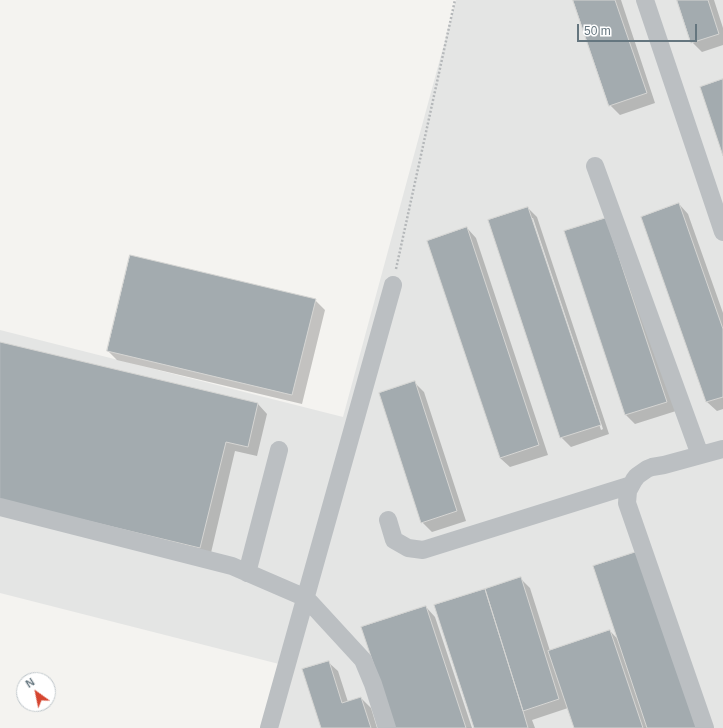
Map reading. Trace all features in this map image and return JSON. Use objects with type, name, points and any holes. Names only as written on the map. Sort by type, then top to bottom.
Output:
[{"type":"lane","points":[[645,0],[723,232]]},
{"type":"lane","points":[[595,166],[700,455]]},
{"type":"lane","points":[[269,728],[393,285]]},
{"type":"lane","points":[[705,728],[627,503],[628,491],[638,476],[647,469],[723,449]]},
{"type":"lane","points":[[247,573],[279,450]]},
{"type":"lane","points":[[388,520],[394,540],[408,548],[423,550],[631,486]]},
{"type":"lane","points":[[0,507],[232,566],[306,598],[363,660],[373,684],[387,728]]},
{"type":"path","points":[[393,285],[455,0]]},
{"type":"shaded area","points":[[456,0],[723,0],[723,728],[265,728],[279,664],[0,593],[0,330],[343,417]]},
{"type":"building","points":[[573,0],[615,0],[647,93],[609,106]]},
{"type":"building","points":[[677,0],[708,0],[719,34],[691,43]]},
{"type":"building","points":[[723,79],[723,156],[700,87]]},
{"type":"building","points":[[679,203],[723,329],[723,397],[706,402],[641,217]]},
{"type":"building","points":[[528,207],[601,425],[560,438],[488,220]]},
{"type":"building","points":[[606,218],[667,402],[625,415],[564,231]]},
{"type":"building","points":[[467,227],[539,445],[500,458],[427,241]]},
{"type":"building","points":[[130,255],[316,299],[292,395],[107,351]]},
{"type":"building","points":[[0,342],[258,403],[248,447],[226,442],[200,548],[0,500]]},
{"type":"building","points":[[415,381],[457,511],[421,523],[379,393]]},
{"type":"building","points":[[639,551],[698,728],[647,728],[593,566]]},
{"type":"building","points":[[521,577],[559,699],[523,711],[485,589]]},
{"type":"building","points":[[485,589],[528,728],[474,728],[434,605]]},
{"type":"building","points":[[426,606],[466,728],[395,728],[361,627]]},
{"type":"building","points":[[610,630],[643,728],[574,728],[548,651]]},
{"type":"building","points":[[329,661],[342,703],[361,697],[371,728],[321,728],[302,669]]}]
